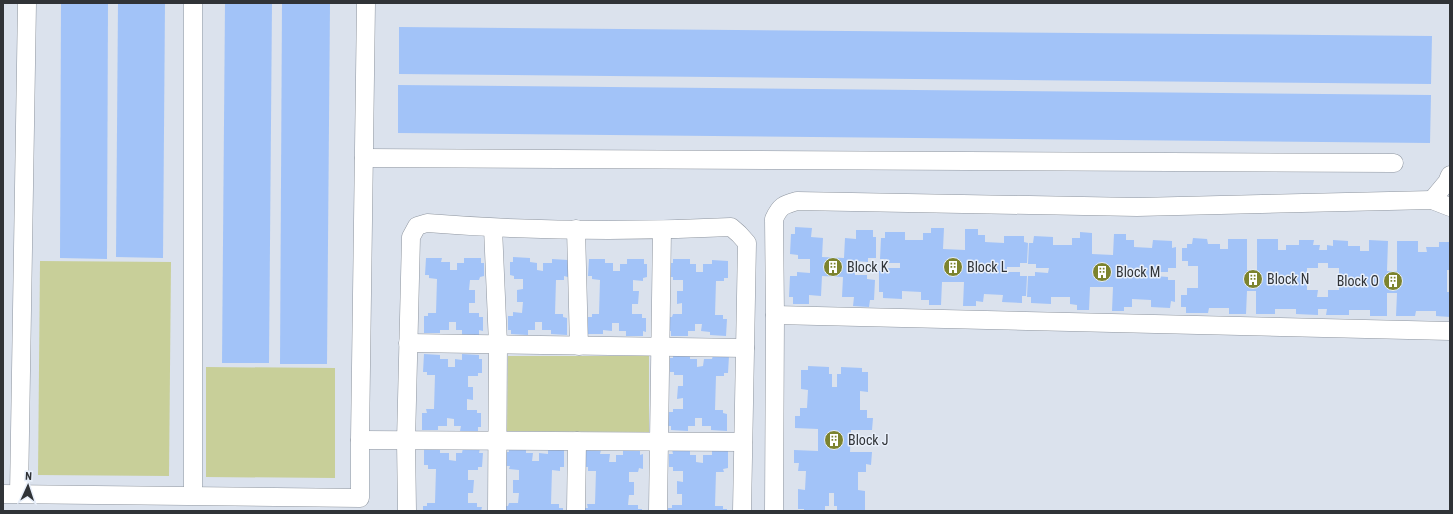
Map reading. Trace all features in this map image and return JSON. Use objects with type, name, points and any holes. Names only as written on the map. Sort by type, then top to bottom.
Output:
[{"type":"street","points":[[27,3],[11,494],[360,498],[366,3]]},
{"type":"street","points":[[193,3],[193,495]]},
{"type":"street","points":[[364,158],[1394,164]]},
{"type":"street","points":[[1432,200],[1447,182],[1450,175]]},
{"type":"street","points":[[774,511],[776,315],[774,219],[779,209],[784,205],[796,201],[1137,207],[1432,200],[1450,207]]},
{"type":"street","points":[[407,511],[406,440],[411,237],[417,226],[427,223],[493,228],[662,230],[731,227],[740,234],[747,243],[742,511]]},
{"type":"street","points":[[493,228],[498,344],[497,511]]},
{"type":"street","points":[[576,229],[579,346]]},
{"type":"street","points":[[658,511],[662,230]]},
{"type":"street","points":[[776,315],[1450,331]]},
{"type":"street","points":[[408,343],[745,348]]},
{"type":"street","points":[[360,440],[743,442]]},
{"type":"street","points":[[576,511],[577,441]]},
{"type":"green space","points":[[40,261],[171,262],[169,476],[38,475]]},
{"type":"green space","points":[[508,356],[649,356],[649,432],[507,431]]},
{"type":"green space","points":[[206,367],[335,368],[335,478],[206,477]]},
{"type":"building","points":[[61,3],[108,3],[107,259],[60,258]]},
{"type":"building","points":[[118,3],[165,3],[163,258],[116,257]]},
{"type":"building","points":[[225,3],[272,3],[269,363],[222,363]]},
{"type":"building","points":[[282,3],[330,3],[327,364],[280,364]]},
{"type":"building","points":[[399,27],[1432,36],[1431,84],[399,74]]},
{"type":"building","points":[[398,85],[1431,95],[1430,143],[398,133]]},
{"type":"building","name":"Block K","points":[[795,227],[812,228],[811,237],[823,238],[822,257],[844,258],[845,238],[856,239],[856,230],[873,230],[873,237],[876,237],[876,258],[868,258],[868,262],[855,261],[855,275],[867,275],[867,279],[875,280],[874,300],[870,300],[869,307],[853,306],[854,297],[842,297],[843,277],[822,276],[821,296],[809,295],[809,304],[793,304],[793,297],[789,297],[790,276],[797,276],[797,272],[810,273],[810,259],[798,259],[798,255],[790,254],[791,234],[795,234]]},
{"type":"building","name":"Block L","points":[[931,228],[944,228],[943,249],[965,250],[965,229],[978,229],[978,235],[985,235],[985,242],[1004,243],[1004,236],[1024,236],[1024,242],[1028,243],[1027,263],[1020,263],[1020,267],[1007,267],[1007,272],[1020,272],[1020,276],[1027,276],[1026,296],[1022,296],[1022,303],[1002,302],[1003,295],[984,294],[983,302],[976,301],[976,306],[963,306],[964,282],[942,282],[941,305],[929,305],[929,300],[921,300],[921,292],[902,291],[902,299],[883,298],[883,292],[879,292],[879,271],[887,271],[887,268],[900,268],[900,263],[887,263],[887,259],[880,259],[881,238],[885,238],[885,232],[905,232],[905,240],[923,240],[923,233],[931,233]]},
{"type":"building","name":"Block M","points":[[1080,232],[1092,233],[1092,254],[1113,255],[1114,234],[1126,234],[1126,240],[1134,240],[1134,247],[1152,248],[1153,240],[1172,241],[1172,248],[1176,247],[1176,268],[1168,268],[1168,272],[1155,272],[1155,276],[1168,277],[1168,280],[1175,280],[1175,302],[1171,301],[1170,308],[1151,307],[1151,300],[1132,299],[1132,307],[1124,307],[1124,311],[1112,311],[1113,287],[1090,287],[1089,310],[1077,310],[1077,305],[1070,304],[1070,297],[1051,297],[1051,304],[1031,303],[1031,297],[1027,297],[1028,276],[1035,276],[1035,272],[1048,273],[1049,268],[1036,268],[1036,264],[1028,264],[1029,243],[1033,243],[1034,236],[1053,237],[1053,245],[1072,245],[1072,238],[1080,238]]},
{"type":"building","points":[[1193,238],[1207,239],[1208,244],[1220,244],[1220,249],[1228,249],[1228,239],[1247,239],[1247,270],[1257,270],[1257,239],[1278,239],[1278,250],[1286,250],[1286,245],[1299,245],[1299,240],[1314,240],[1313,245],[1320,245],[1319,250],[1327,250],[1327,245],[1333,246],[1333,240],[1348,241],[1348,246],[1360,246],[1360,251],[1369,251],[1369,240],[1388,241],[1387,271],[1397,271],[1397,241],[1418,241],[1418,252],[1427,252],[1426,247],[1439,247],[1439,242],[1450,242],[1450,270],[1447,270],[1447,292],[1450,292],[1450,317],[1436,316],[1436,311],[1416,311],[1415,316],[1396,316],[1397,293],[1387,293],[1387,316],[1370,316],[1370,310],[1349,310],[1349,315],[1326,315],[1327,309],[1318,309],[1318,315],[1296,314],[1296,309],[1275,309],[1275,314],[1256,314],[1256,291],[1247,291],[1246,314],[1229,314],[1229,308],[1209,308],[1208,313],[1186,313],[1186,307],[1181,307],[1181,295],[1187,295],[1187,288],[1198,288],[1198,266],[1188,266],[1188,261],[1182,261],[1182,248],[1187,248],[1187,244],[1192,244]],"holes":[[[1318,263],[1328,263],[1328,268],[1339,268],[1339,290],[1328,290],[1328,297],[1317,297],[1318,290],[1307,290],[1307,268],[1318,268]]]},
{"type":"building","points":[[513,257],[530,258],[530,262],[537,263],[537,270],[543,271],[543,263],[552,263],[552,259],[568,260],[568,277],[564,276],[564,280],[556,280],[555,314],[563,314],[563,317],[567,318],[567,335],[551,334],[551,330],[542,330],[542,322],[535,322],[535,330],[528,330],[528,335],[511,334],[511,330],[508,330],[508,316],[513,316],[513,312],[522,313],[523,302],[517,302],[517,290],[523,289],[523,279],[514,279],[514,276],[510,275],[510,262],[513,262]]},
{"type":"building","points":[[426,258],[442,258],[441,262],[450,262],[450,270],[457,270],[457,263],[464,263],[464,258],[481,258],[481,263],[484,263],[484,276],[480,277],[479,280],[470,280],[469,290],[475,290],[475,303],[469,303],[469,313],[479,313],[479,317],[483,317],[483,331],[479,330],[479,335],[462,335],[462,330],[456,330],[456,322],[449,322],[449,330],[440,330],[440,333],[424,333],[424,316],[428,316],[428,313],[436,313],[437,279],[429,278],[429,275],[425,275]]},
{"type":"building","points":[[589,259],[605,259],[605,263],[613,263],[613,271],[620,271],[620,264],[627,264],[627,259],[644,259],[644,264],[647,264],[647,277],[643,278],[643,281],[633,280],[633,291],[639,291],[638,304],[632,304],[632,314],[642,314],[642,318],[646,318],[646,332],[643,331],[643,336],[626,336],[626,331],[619,331],[619,323],[612,323],[612,331],[603,330],[603,334],[587,334],[588,317],[592,317],[592,314],[599,314],[600,280],[592,279],[592,276],[588,276]]},
{"type":"building","points":[[673,259],[690,259],[690,264],[696,264],[696,272],[703,272],[703,264],[712,264],[712,260],[728,261],[728,278],[724,278],[724,281],[716,281],[715,315],[723,315],[723,319],[727,319],[726,336],[710,335],[710,332],[701,331],[702,324],[695,324],[695,331],[688,331],[688,336],[671,336],[671,331],[668,331],[668,317],[672,317],[673,314],[682,314],[682,303],[677,304],[677,291],[683,291],[683,280],[673,280],[673,277],[669,277],[670,263],[673,263]]},
{"type":"building","points":[[424,354],[440,355],[440,359],[448,359],[448,367],[455,367],[455,359],[462,360],[462,354],[479,355],[479,359],[482,359],[482,373],[478,373],[478,376],[468,376],[468,387],[473,387],[473,400],[467,399],[467,410],[477,410],[477,413],[481,413],[481,427],[478,427],[478,432],[460,431],[461,426],[454,426],[454,419],[447,418],[447,426],[438,426],[438,430],[422,430],[422,413],[427,413],[426,409],[434,409],[435,375],[427,375],[427,372],[423,372]]},
{"type":"building","points":[[673,354],[690,354],[690,359],[697,359],[697,367],[703,366],[704,359],[712,359],[713,355],[729,356],[728,373],[724,373],[724,376],[716,376],[715,410],[723,410],[723,413],[727,414],[727,431],[711,430],[711,426],[702,426],[702,418],[695,418],[695,426],[688,426],[688,431],[671,430],[671,426],[668,426],[668,412],[673,412],[673,409],[683,409],[683,398],[677,399],[678,386],[683,386],[683,375],[674,375],[674,372],[670,372],[670,358],[673,358]]},
{"type":"building","name":"Block J","points":[[808,366],[829,367],[829,374],[832,374],[832,387],[837,387],[837,374],[841,374],[841,367],[862,368],[862,372],[868,372],[868,392],[860,391],[860,410],[867,410],[867,418],[873,418],[872,430],[851,430],[850,452],[872,452],[871,465],[866,464],[866,472],[858,472],[858,490],[865,491],[865,510],[837,511],[837,506],[834,506],[834,493],[829,493],[829,506],[825,506],[825,511],[804,511],[804,509],[798,509],[798,489],[805,490],[806,471],[798,471],[799,463],[794,463],[794,450],[818,451],[818,429],[795,428],[795,416],[800,416],[800,408],[807,408],[808,390],[801,389],[801,370],[808,370]]},
{"type":"building","points":[[509,447],[526,448],[526,453],[533,453],[532,461],[539,461],[539,453],[548,454],[548,449],[564,450],[564,467],[560,467],[560,471],[552,470],[551,504],[559,504],[559,508],[563,508],[563,511],[504,511],[504,506],[508,506],[509,503],[518,503],[519,493],[513,493],[513,480],[519,480],[519,470],[509,469],[510,466],[505,466],[506,452],[509,452]]},
{"type":"building","points":[[424,448],[440,448],[440,453],[449,453],[449,460],[456,461],[456,453],[462,453],[463,448],[480,448],[479,453],[483,453],[482,467],[478,467],[478,470],[468,470],[468,480],[474,480],[473,493],[468,493],[468,503],[477,503],[477,507],[482,507],[481,511],[423,511],[423,506],[427,506],[427,503],[435,503],[436,469],[428,469],[428,465],[424,465]]},
{"type":"building","points":[[672,449],[690,449],[690,455],[696,455],[696,462],[703,463],[703,455],[712,455],[712,451],[728,451],[728,468],[723,469],[724,472],[716,472],[715,506],[723,506],[723,509],[727,509],[727,511],[668,511],[668,508],[672,508],[672,505],[682,505],[682,494],[677,494],[677,481],[683,482],[683,471],[673,471],[673,467],[669,467],[669,454],[673,454]]},
{"type":"building","points":[[585,450],[601,450],[600,454],[610,454],[609,462],[616,462],[616,455],[623,455],[623,450],[640,450],[640,455],[643,454],[643,469],[639,468],[638,472],[629,472],[629,482],[634,482],[634,495],[629,495],[628,505],[638,505],[638,509],[642,509],[642,511],[583,511],[583,508],[588,508],[587,504],[595,504],[596,471],[588,471],[588,467],[584,467]]},
{"type":"place","name":"Block K","points":[[833,267]]},
{"type":"place","name":"Block L","points":[[953,267]]},
{"type":"place","name":"Block M","points":[[1102,272]]},
{"type":"place","name":"Block N","points":[[1253,279]]},
{"type":"place","name":"Block O","points":[[1393,281]]},
{"type":"place","name":"Block J","points":[[834,440]]}]
